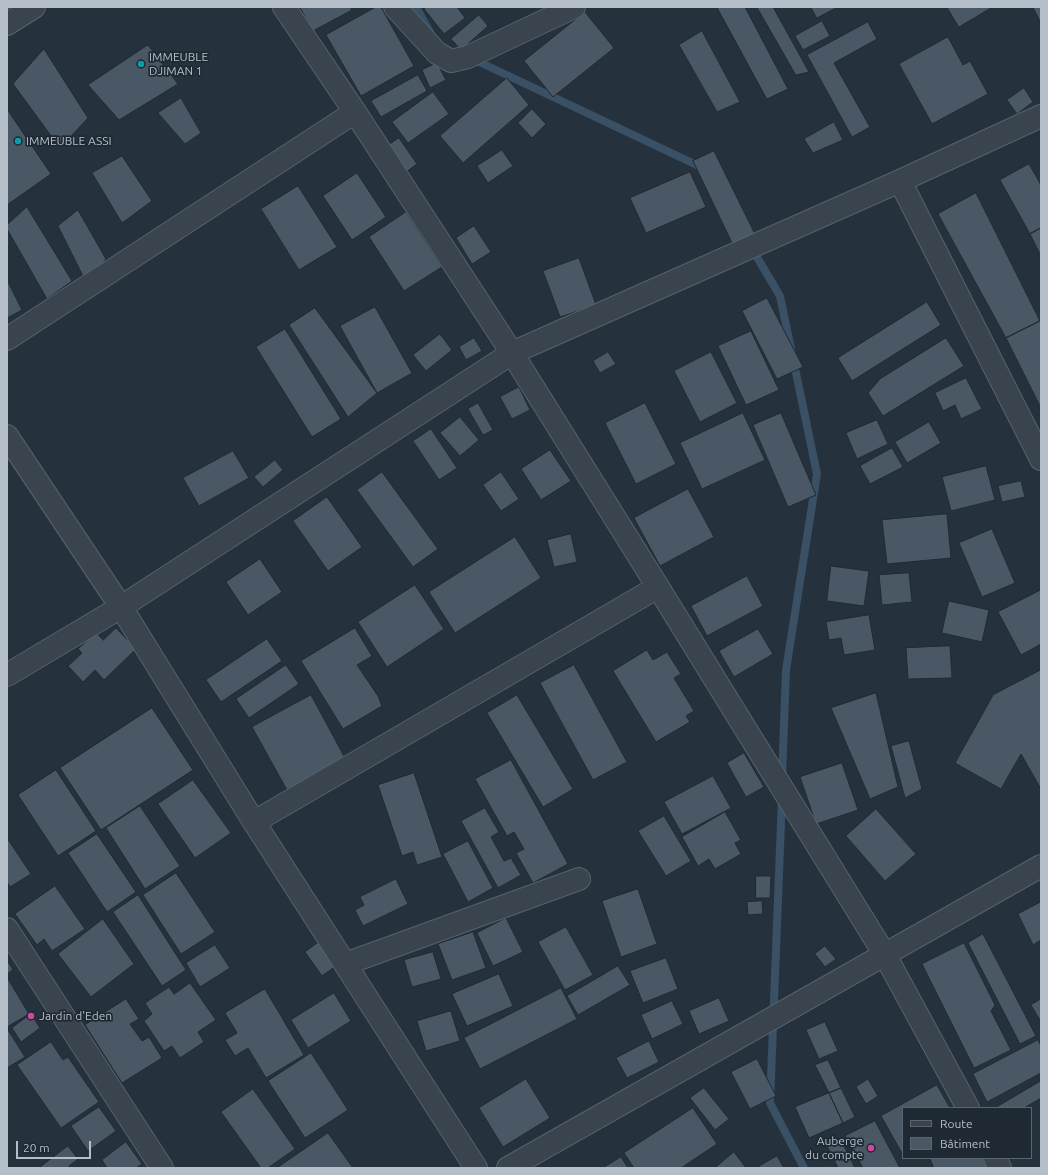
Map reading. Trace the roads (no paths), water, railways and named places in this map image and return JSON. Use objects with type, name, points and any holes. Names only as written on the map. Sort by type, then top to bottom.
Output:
[{"type":"street","points":[[7,24],[34,7]]},
{"type":"street","points":[[284,7],[355,112],[512,353],[658,587],[885,955],[967,1107]]},
{"type":"street","points":[[395,7],[437,53],[451,61],[468,57],[574,7]]},
{"type":"street","points":[[7,339],[355,112]]},
{"type":"street","points":[[7,675],[121,607],[512,353],[900,181],[1041,116]]},
{"type":"street","points":[[900,181],[1041,459]]},
{"type":"street","points":[[7,436],[121,607],[254,822],[476,1168]]},
{"type":"street","points":[[254,822],[658,587]]},
{"type":"street","points":[[508,1168],[1041,866]]},
{"type":"street","points":[[345,964],[579,878]]},
{"type":"street","points":[[7,929],[162,1168]]},
{"type":"street","points":[[996,1159],[1000,1168]]},
{"type":"waterway","points":[[416,7],[431,34]]},
{"type":"waterway","points":[[473,59],[703,168]]},
{"type":"waterway","points":[[751,247],[780,296],[817,474],[786,670],[782,778]]},
{"type":"waterway","points":[[782,797],[770,1103],[804,1168]]},
{"type":"place","name":"IMMEUBLE DJIMAN 1","points":[[141,64]]},
{"type":"place","name":"IMMEUBLE ASSI","points":[[18,141]]},
{"type":"place","name":"Jardin d'Eden","points":[[31,1016]]},
{"type":"place","name":"Auberge du compte","points":[[871,1148]]}]
